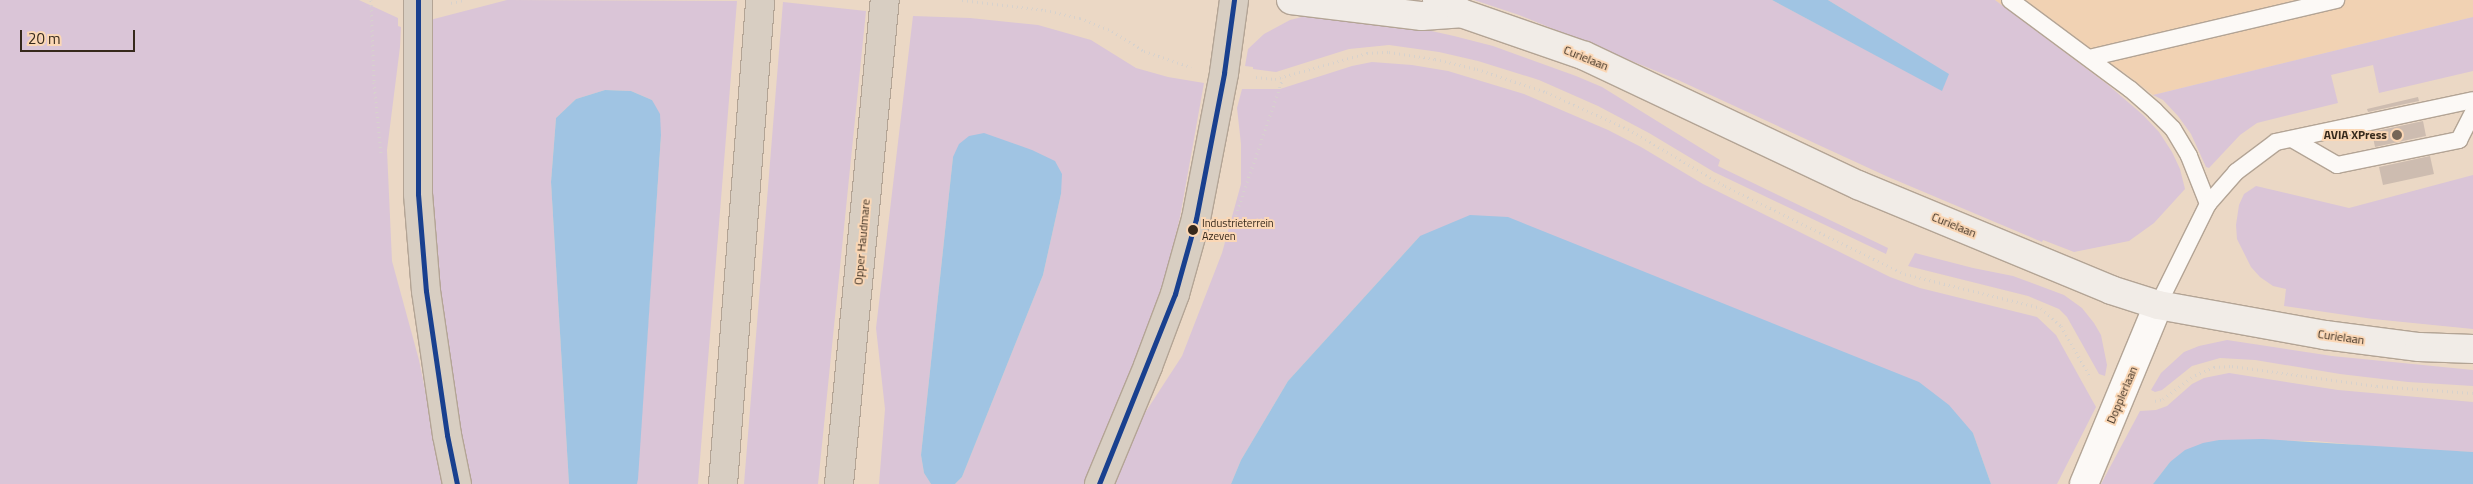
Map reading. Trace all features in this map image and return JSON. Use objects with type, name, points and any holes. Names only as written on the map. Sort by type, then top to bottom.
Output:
[{"type":"highway","points":[[418,0],[418,194],[426,291],[447,435],[457,484]]},
{"type":"highway","points":[[723,484],[760,0]]},
{"type":"highway","name":"Opper Haudmare","points":[[839,484],[885,0]]},
{"type":"highway","points":[[1099,484],[1148,366],[1174,294],[1196,219],[1224,73],[1234,0]]},
{"type":"main road","name":"Curielaan","points":[[1291,0],[1422,16],[1461,13]]},
{"type":"main road","name":"Curielaan","points":[[1437,0],[1461,13],[1585,56],[1723,122],[1942,221],[2111,290],[2158,305],[2325,335],[2419,347],[2473,349]]},
{"type":"street","name":"Dopplerlaan","points":[[2084,484],[2158,305]]},
{"type":"lane","points":[[2010,0],[2130,89],[2173,129],[2189,156],[2208,204]]},
{"type":"lane","points":[[2089,58],[2336,0]]},
{"type":"lane","points":[[2158,305],[2208,204],[2236,172],[2276,142],[2473,100]]},
{"type":"lane","points":[[2292,139],[2337,166],[2459,140],[2473,112]]},
{"type":"path","points":[[371,0],[374,82],[382,163]]},
{"type":"path","points":[[962,0],[1045,10],[1080,18],[1112,31],[1144,51],[1161,58],[1178,64],[1224,73],[1275,79],[1357,55],[1389,52],[1435,59],[1477,69],[1546,92],[1628,129],[1725,186],[1905,274],[2041,308],[2061,326],[2093,382],[2144,404],[2163,399],[2195,376],[2214,367],[2232,366],[2377,386],[2473,393]]},
{"type":"path","points":[[1234,220],[1283,77]]},
{"type":"shaded area","points":[[0,0],[359,0],[398,18],[398,26],[401,27],[400,47],[387,150],[392,261],[419,360],[444,484],[0,484]]},
{"type":"shaded area","points":[[507,0],[737,1],[698,484],[637,484],[661,135],[652,100],[631,91],[605,90],[576,99],[556,118],[551,182],[569,484],[468,484],[437,284],[430,194],[430,20]]},
{"type":"shaded area","points":[[1474,0],[1772,0],[1942,90],[1948,74],[1828,0],[1995,0],[2107,84],[2143,115],[2159,132],[2172,152],[2180,169],[2185,189],[2154,223],[2129,241],[2074,252],[2043,240],[2042,242],[1886,176],[1678,80],[1519,15]]},
{"type":"shaded area","points":[[1995,0],[2473,0],[2473,17],[2153,95],[2122,71],[2107,84]]},
{"type":"shaded area","points":[[783,2],[866,11],[818,484],[744,484]]},
{"type":"shaded area","points":[[1310,15],[1409,26],[1454,36],[1493,46],[1576,76],[1602,87],[1720,160],[1718,166],[1888,248],[1886,254],[1714,172],[1649,133],[1598,106],[1539,80],[1478,61],[1439,52],[1389,45],[1349,49],[1276,72],[1245,66],[1248,49],[1264,34],[1290,20]]},
{"type":"shaded area","points":[[913,16],[970,18],[1038,25],[1091,40],[1136,68],[1168,77],[1204,83],[1180,217],[1162,292],[1137,361],[1087,484],[955,484],[962,477],[1043,275],[1061,194],[953,157],[921,455],[924,473],[931,484],[879,484],[885,409],[876,328]]},
{"type":"shaded area","points":[[2473,17],[2473,71],[2379,93],[2373,65],[2331,75],[2338,103],[2257,123],[2240,135],[2209,168],[2206,167],[2191,134],[2178,116],[2163,100],[2153,95]]},
{"type":"shaded area","points":[[1372,62],[1412,65],[1448,71],[1524,94],[1608,130],[1641,147],[1703,184],[1890,277],[1920,288],[2037,317],[2056,335],[2096,407],[2057,484],[1991,484],[1973,433],[1420,236],[1288,381],[1241,460],[1231,484],[1114,484],[1141,419],[1182,356],[1222,253],[1241,184],[1241,144],[1237,108],[1242,89],[1280,89],[1352,66]]},
{"type":"shaded area","points":[[2473,175],[2473,329],[2373,319],[2284,306],[2286,289],[2273,286],[2260,277],[2251,267],[2237,239],[2236,225],[2239,205],[2244,194],[2256,186],[2349,208]]},
{"type":"shaded area","points":[[1915,253],[2013,276],[2064,295],[2082,308],[2101,335],[2107,365],[2105,376],[2099,374],[2067,317],[2059,309],[2028,296],[1908,266]]},
{"type":"shaded area","points":[[2227,340],[2332,356],[2473,370],[2473,386],[2408,382],[2340,374],[2255,360],[2220,358],[2192,366],[2162,390],[2155,392],[2151,390],[2161,373],[2184,352],[2199,346]]},
{"type":"shaded area","points":[[2229,373],[2338,390],[2473,402],[2473,452],[2400,449],[2315,441],[2219,440],[2170,462],[2153,484],[2101,484],[2140,411],[2156,410],[2167,406],[2192,384],[2204,378]]},
{"type":"water","points":[[1772,0],[1828,0],[1949,74],[1942,91]]},
{"type":"water","points":[[605,90],[631,91],[652,100],[660,114],[661,135],[638,479],[637,484],[569,484],[551,182],[556,118],[576,99]]},
{"type":"water","points":[[984,133],[1032,150],[1055,161],[1062,174],[1061,194],[1043,275],[962,477],[955,484],[931,484],[924,473],[921,455],[953,157],[959,144],[969,136]]},
{"type":"water","points":[[1470,215],[1508,217],[1919,382],[1949,405],[1973,433],[1991,484],[1231,484],[1241,460],[1288,381],[1420,236]]},
{"type":"water","points":[[2263,439],[2473,452],[2473,484],[2153,484],[2170,462],[2185,450],[2203,443],[2219,440]]},
{"type":"building","points":[[2418,97],[2419,101],[2368,112],[2367,109]]},
{"type":"building","points":[[2423,121],[2426,136],[2375,147],[2372,132]]},
{"type":"building","points":[[2430,156],[2434,174],[2383,185],[2379,167]]},
{"type":"transit line","points":[[418,0],[418,194],[426,291],[447,435],[457,484]]},
{"type":"transit line","points":[[1099,484],[1175,294],[1196,219],[1224,73],[1234,0]]},
{"type":"place","name":"AVIA XPress","points":[[2397,135]]},
{"type":"place","name":"Industrieterrein Azeven","points":[[1193,230]]}]
